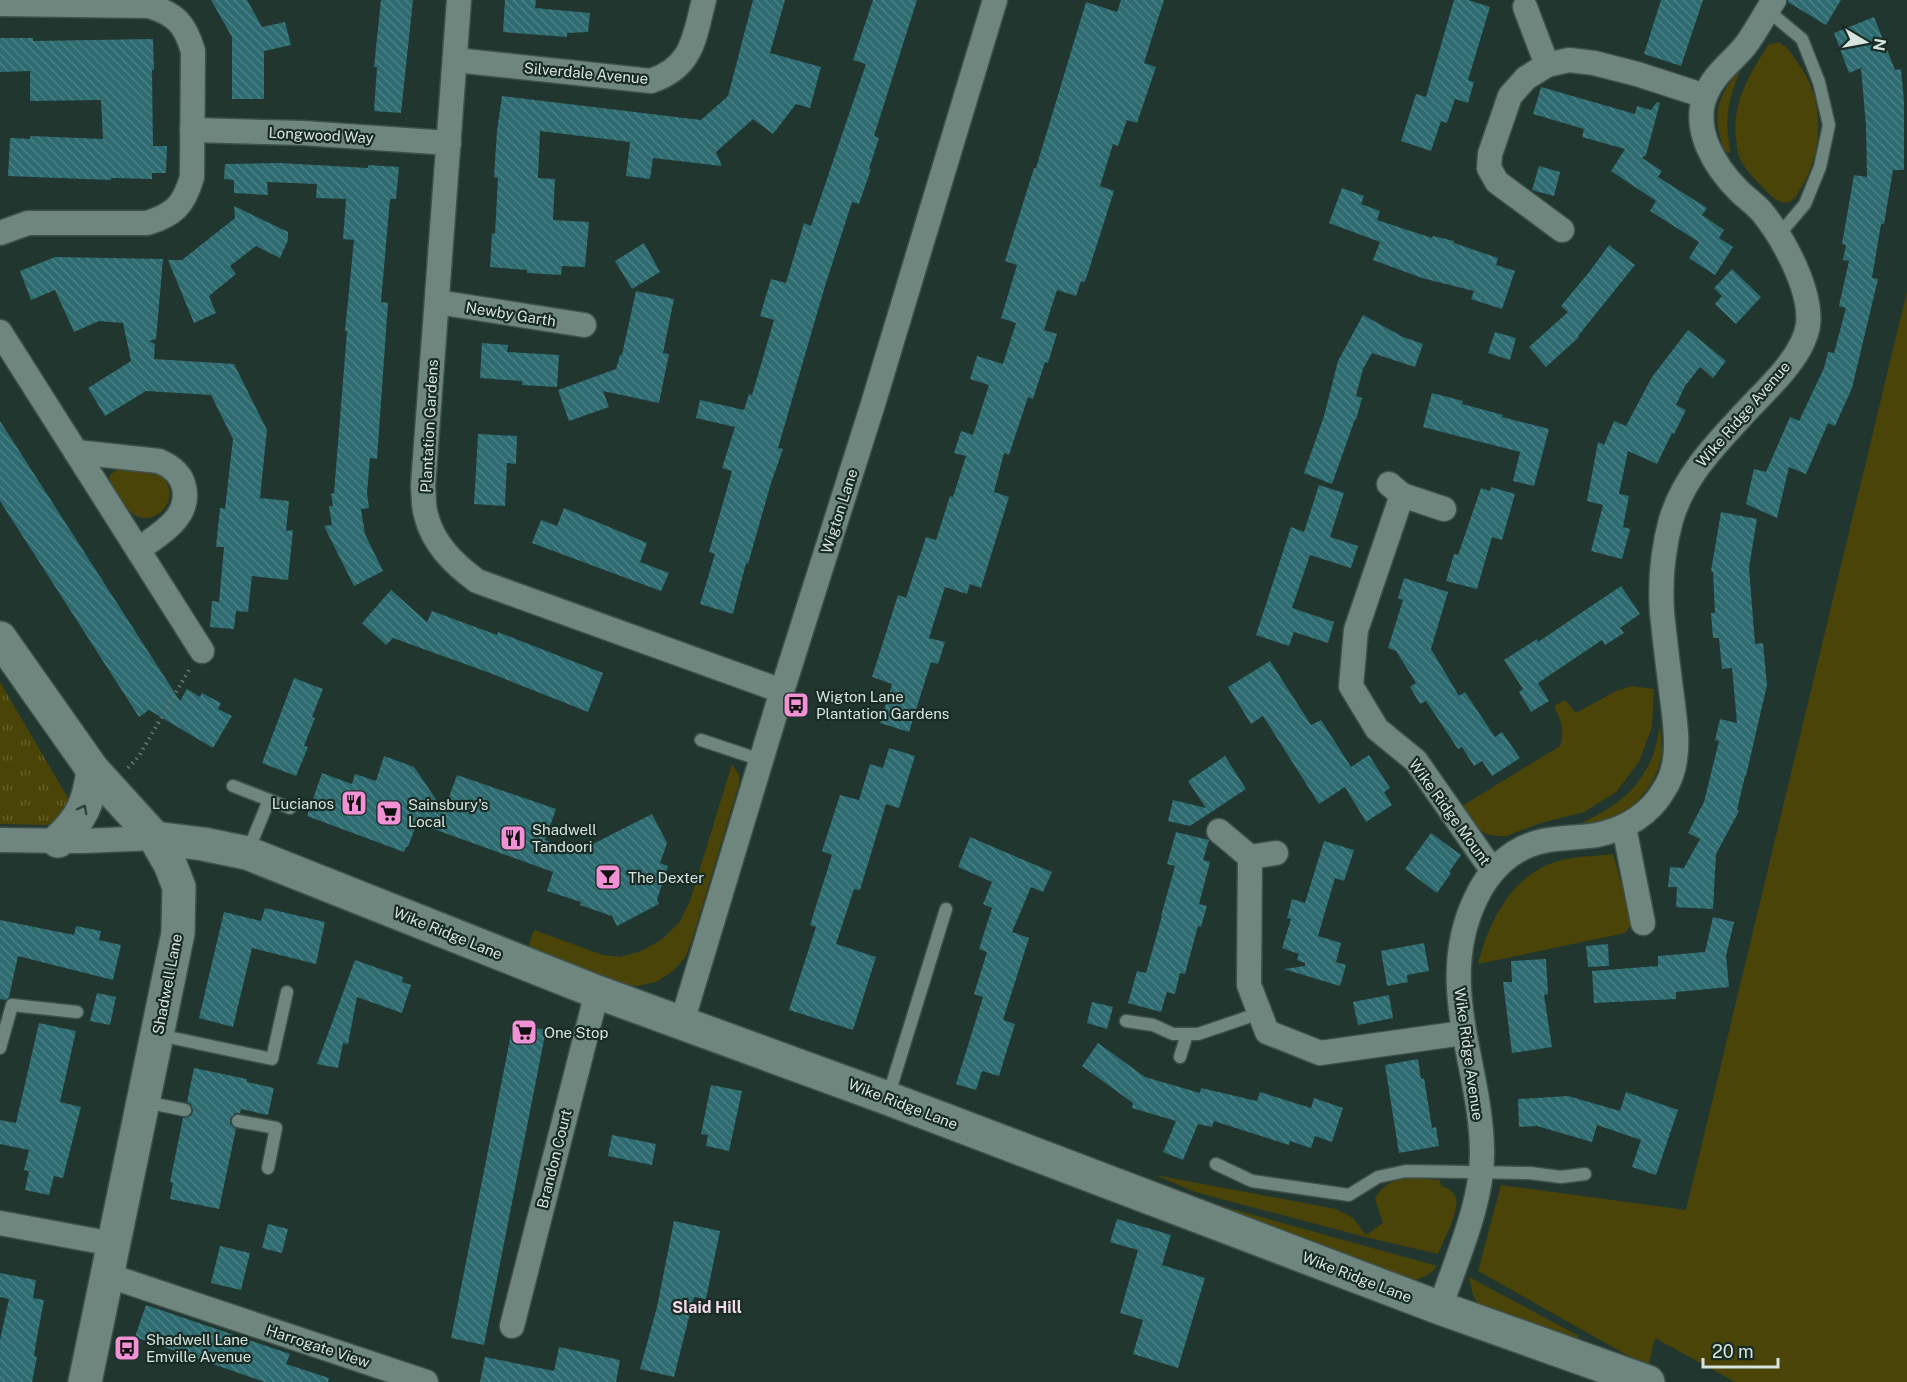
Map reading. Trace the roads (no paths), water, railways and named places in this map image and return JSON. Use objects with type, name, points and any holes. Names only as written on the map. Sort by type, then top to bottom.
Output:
[{"type":"street","name":"Plantation Gardens","points":[[459,0],[423,486],[426,514],[437,541],[454,564],[477,581],[782,691]]},
{"type":"street","name":"Silverdale Avenue","points":[[455,60],[651,81],[677,68],[686,56],[693,43],[704,0]]},
{"type":"street","name":"Wigton Lane","points":[[682,1022],[995,0]]},
{"type":"street","points":[[0,3],[149,6],[165,11],[178,21],[188,34],[193,51],[192,177],[187,194],[178,208],[164,218],[147,223],[28,223],[0,232]]},
{"type":"street","name":"Wike Ridge Avenue","points":[[1440,1308],[1476,1203],[1481,1173],[1482,1150],[1476,1092],[1463,1033],[1458,990],[1460,940],[1475,899],[1492,870],[1510,855],[1540,841],[1596,835],[1624,827],[1648,811],[1666,788],[1675,760],[1676,732],[1662,607],[1663,561],[1671,518],[1690,475],[1739,418],[1779,377],[1801,345],[1808,324],[1806,298],[1801,278],[1778,236],[1761,212],[1736,188],[1717,164],[1705,143],[1701,120],[1705,96],[1717,75],[1746,45],[1771,5]]},
{"type":"street","points":[[1525,7],[1547,66]]},
{"type":"street","points":[[1562,230],[1497,182],[1489,168],[1490,154],[1510,96],[1526,78],[1547,66],[1569,60],[1594,63],[1637,74],[1705,96]]},
{"type":"street","name":"Longwood Way","points":[[192,130],[303,133],[449,143]]},
{"type":"street","name":"Newby Garth","points":[[437,302],[584,325]]},
{"type":"street","points":[[0,332],[202,651]]},
{"type":"street","points":[[76,452],[159,461],[177,473],[183,483],[185,494],[180,516],[138,550]]},
{"type":"street","name":"Wike Ridge Mount","points":[[1444,509],[1396,490],[1356,630],[1351,686],[1377,729],[1416,761],[1492,870]]},
{"type":"street","name":"Shadwell Lane","points":[[0,638],[101,780],[155,838],[170,864],[179,887],[178,933],[85,1382]]},
{"type":"street","points":[[57,841],[69,831],[81,815],[89,797],[101,780]]},
{"type":"street","points":[[1624,827],[1643,923]]},
{"type":"street","points":[[1219,831],[1250,857],[1276,853]]},
{"type":"street","points":[[0,840],[155,838]]},
{"type":"street","name":"Wike Ridge Lane","points":[[155,838],[248,853],[597,992],[887,1098],[1440,1308],[1648,1382]]},
{"type":"street","points":[[1250,857],[1249,985],[1267,1032],[1320,1053],[1463,1033]]},
{"type":"street","name":"Brandon Court","points":[[512,1326],[597,992]]},
{"type":"street","name":"Harrogate View","points":[[0,1223],[110,1259],[426,1382]]},
{"type":"lane","name":"Wike Ridge Avenue","points":[[1771,5],[1802,39],[1819,82],[1829,125],[1820,167],[1805,204],[1778,236]]},
{"type":"lane","points":[[700,740],[761,760]]},
{"type":"lane","points":[[233,786],[290,808]]},
{"type":"lane","points":[[248,853],[269,800]]},
{"type":"lane","points":[[887,1098],[946,909]]},
{"type":"lane","points":[[158,1034],[272,1059],[287,992]]},
{"type":"lane","points":[[0,998],[12,1005],[76,1012]]},
{"type":"lane","points":[[0,1048],[12,1005]]},
{"type":"lane","points":[[1126,1021],[1153,1025],[1173,1034],[1198,1034],[1260,1013]]},
{"type":"lane","points":[[1180,1057],[1187,1034]]},
{"type":"lane","points":[[144,1102],[185,1110]]},
{"type":"lane","points":[[238,1121],[276,1128],[268,1168]]},
{"type":"lane","points":[[1216,1164],[1252,1181],[1349,1195],[1378,1177],[1406,1171],[1530,1173],[1562,1177],[1585,1174]]},
{"type":"place","name":"Wigton Lane Plantation Gardens","points":[[796,705]]},
{"type":"place","name":"Lucianos","points":[[354,803]]},
{"type":"place","name":"Sainsbury's Local","points":[[389,813]]},
{"type":"place","name":"Shadwell Tandoori","points":[[513,838]]},
{"type":"place","name":"The Dexter","points":[[608,877]]},
{"type":"place","name":"One Stop","points":[[524,1032]]},
{"type":"place","name":"Shadwell Lane Emville Avenue","points":[[127,1348]]},
{"type":"district","name":"Slaid Hill","points":[[707,1307]]}]
